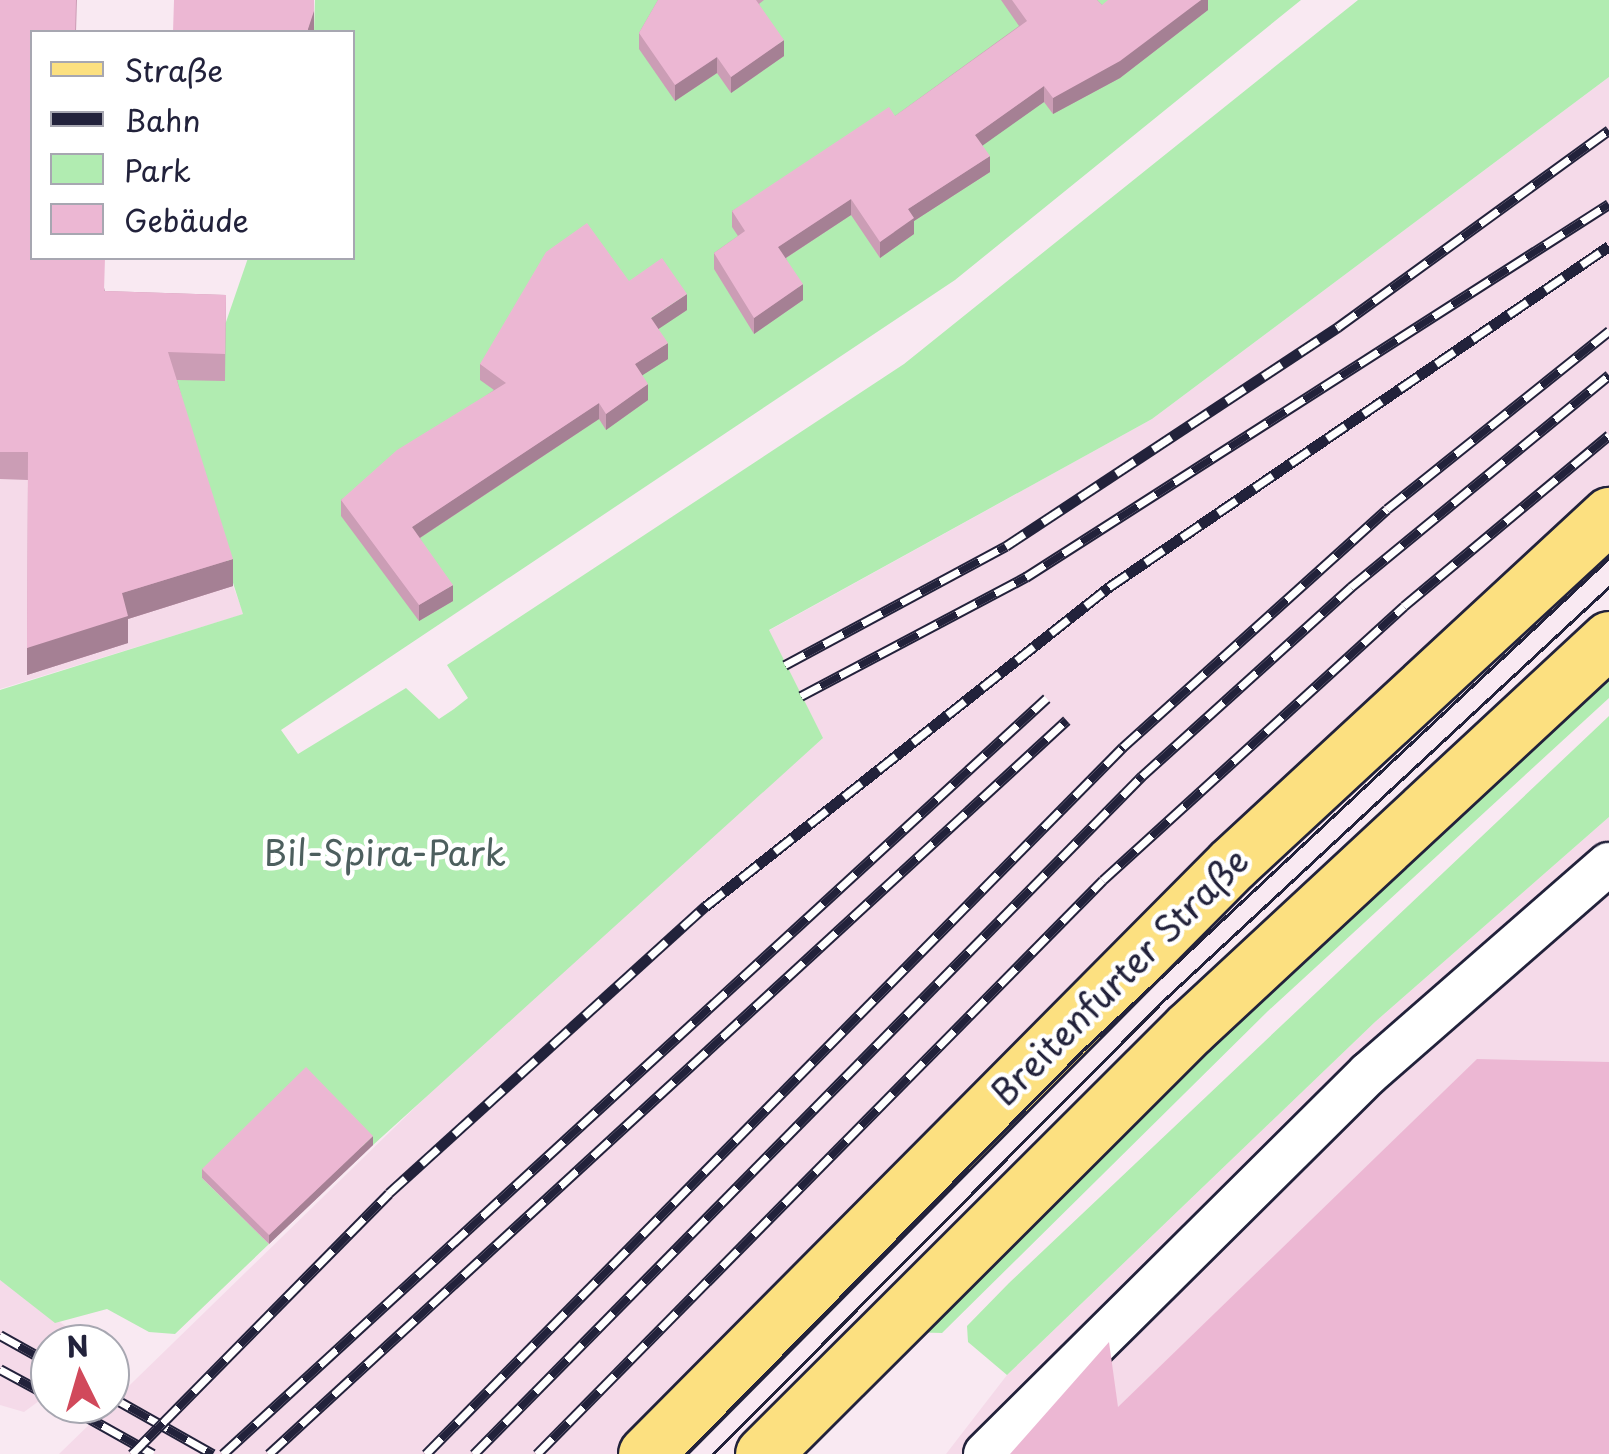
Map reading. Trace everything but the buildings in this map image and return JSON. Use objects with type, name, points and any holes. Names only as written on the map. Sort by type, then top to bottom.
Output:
[{"type":"main road","name":"Breitenfurter Straße","points":[[646,1454],[1232,864],[1609,516]]},
{"type":"main road","points":[[763,1454],[1190,1030],[1609,639]]},
{"type":"street","points":[[985,1454],[1369,1073],[1609,864]]},
{"type":"shaded area","points":[[1609,77],[1609,496],[616,1454],[59,1454],[90,1424],[130,1424],[130,1385],[549,977],[822,739],[768,631],[1152,419]]},
{"type":"shaded area","points":[[0,374],[233,586],[244,614],[0,689]]},
{"type":"shaded area","points":[[1609,817],[1609,1454],[946,1454],[1007,1375],[1375,1022]]},
{"type":"shaded area","points":[[0,1280],[63,1324],[30,1324],[30,1408],[24,1412],[0,1405]]},
{"type":"green space","name":"Bil-Spira-Park","points":[[315,0],[1301,0],[955,280],[281,730],[298,754],[406,688],[439,719],[454,709],[468,698],[447,665],[904,364],[1358,0],[1609,0],[1609,77],[1152,419],[769,630],[823,738],[373,1145],[202,1178],[269,1244],[175,1334],[149,1332],[107,1309],[55,1323],[0,1280],[0,690],[243,614],[168,380],[226,322],[247,260],[355,260],[355,30],[314,30]]},
{"type":"green space","points":[[1609,651],[1609,698],[1268,1011],[942,1333],[908,1332]]},
{"type":"green space","points":[[1609,716],[1609,817],[1375,1022],[1007,1375],[968,1342],[967,1326],[1009,1283]]},
{"type":"tram line","points":[[686,1454],[1083,1050],[1609,558]]},
{"type":"tram line","points":[[713,1454],[1165,999],[1609,587]]},
{"type":"railway","points":[[785,665],[1006,546],[1338,327],[1609,130]]},
{"type":"railway","points":[[801,696],[1026,577],[1609,204]]},
{"type":"railway","points":[[132,1454],[389,1193],[706,906],[1109,587],[1609,246]]},
{"type":"railway","points":[[426,1454],[1123,747],[1387,509],[1609,331]]},
{"type":"railway","points":[[474,1454],[1142,776],[1351,587],[1609,375]]},
{"type":"railway","points":[[537,1454],[1103,880],[1404,606],[1609,435]]},
{"type":"railway","points":[[223,1454],[1047,698]]},
{"type":"railway","points":[[269,1454],[1067,720]]},
{"type":"railway","points":[[0,1335],[30,1352]]},
{"type":"railway","points":[[0,1369],[30,1385]]},
{"type":"railway","points":[[130,1407],[213,1454]]},
{"type":"railway","points":[[100,1424],[153,1454]]}]
